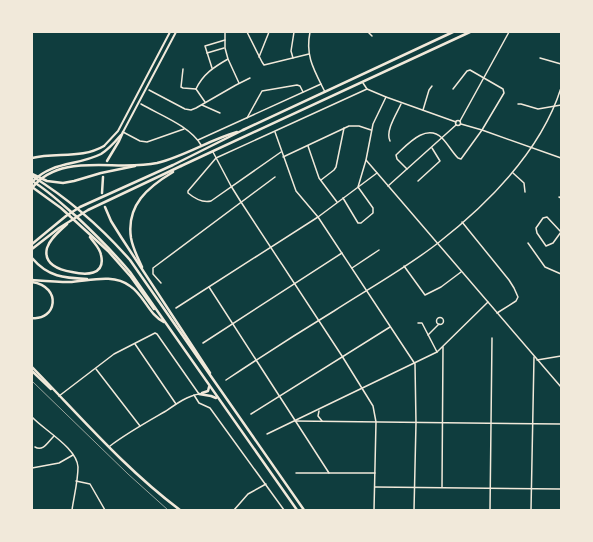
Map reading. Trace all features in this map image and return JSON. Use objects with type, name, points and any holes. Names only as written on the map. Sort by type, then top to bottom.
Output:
[{"type":"main road","points":[[32,158],[82,154],[94,151],[104,146],[118,131],[170,32]]},
{"type":"main road","points":[[107,161],[176,32]]},
{"type":"main road","points":[[32,244],[66,216],[85,204],[173,165],[243,130],[453,32]]},
{"type":"main road","points":[[33,249],[70,221],[88,210],[470,32]]},
{"type":"main road","points":[[32,175],[47,181],[63,183],[74,181],[101,172],[156,163],[170,159],[201,145],[243,130]]},
{"type":"main road","points":[[123,132],[110,148],[99,155],[52,169],[41,174],[32,181],[39,185],[68,210],[113,253],[135,279],[209,387],[297,510]]},
{"type":"main road","points":[[138,165],[73,166],[52,169],[32,187],[52,201],[108,251],[121,265],[165,322]]},
{"type":"main road","points":[[144,273],[131,238],[131,224],[135,207],[142,195],[148,189],[182,166]]},
{"type":"main road","points":[[32,175],[71,202],[90,218],[121,250],[139,272],[215,384],[304,510]]},
{"type":"main road","points":[[102,193],[103,176]]},
{"type":"main road","points":[[105,207],[116,228],[201,359],[215,384]]},
{"type":"main road","points":[[70,221],[53,238],[47,247],[48,258],[54,267],[82,274],[91,274],[97,270],[101,265],[101,256],[98,248],[88,234]]},
{"type":"main road","points":[[32,258],[43,269],[59,277],[90,280]]},
{"type":"main road","points":[[32,281],[65,282],[113,279],[128,284],[140,294],[157,317],[165,322]]},
{"type":"main road","points":[[32,281],[46,287],[51,293],[52,300],[50,309],[46,314],[39,318],[32,318]]},
{"type":"main road","points":[[32,367],[151,486],[180,510]]},
{"type":"main road","points":[[32,371],[56,392]]},
{"type":"main road","points":[[200,394],[208,391],[209,387]]},
{"type":"main road","points":[[200,394],[211,396],[220,402]]},
{"type":"street","points":[[225,32],[225,48],[228,59],[239,83]]},
{"type":"street","points":[[247,32],[259,57],[266,65],[309,54]]},
{"type":"street","points":[[259,57],[269,32]]},
{"type":"street","points":[[293,58],[291,51],[294,32]]},
{"type":"street","points":[[310,32],[308,41],[309,54],[325,92]]},
{"type":"street","points":[[368,32],[372,36]]},
{"type":"street","points":[[388,186],[458,121],[460,121],[509,32]]},
{"type":"street","points":[[212,68],[205,48],[206,45],[226,40]]},
{"type":"street","points":[[207,53],[225,48]]},
{"type":"street","points":[[540,58],[561,64]]},
{"type":"street","points":[[196,89],[203,76],[212,68],[228,59]]},
{"type":"street","points":[[183,69],[181,87],[196,89]]},
{"type":"street","points":[[407,169],[396,158],[398,154],[422,133],[430,132],[441,138],[460,160],[482,130],[504,91],[503,89],[468,70],[453,89]]},
{"type":"street","points":[[149,90],[187,110],[194,109],[202,105],[250,78]]},
{"type":"street","points":[[363,83],[367,88],[401,104],[456,123],[458,126],[461,124],[482,130],[561,158]]},
{"type":"street","points":[[198,140],[321,84]]},
{"type":"street","points":[[247,118],[260,93],[264,90],[298,85],[303,92]]},
{"type":"street","points":[[422,111],[429,90],[432,86]]},
{"type":"street","points":[[282,151],[208,202],[202,201],[188,193],[188,191],[216,158],[275,132],[367,88]]},
{"type":"street","points":[[226,380],[438,243],[499,188],[513,172],[531,148],[555,106],[561,88]]},
{"type":"street","points":[[196,89],[205,103]]},
{"type":"street","points":[[358,187],[366,160],[371,130],[375,118],[386,97]]},
{"type":"street","points":[[141,104],[193,134],[201,145]]},
{"type":"street","points":[[390,141],[388,137],[389,132],[401,104]]},
{"type":"street","points":[[518,104],[538,109],[561,105]]},
{"type":"street","points":[[202,105],[220,113]]},
{"type":"street","points":[[283,157],[344,128],[354,125],[371,130]]},
{"type":"street","points":[[321,180],[336,167],[344,128]]},
{"type":"street","points":[[123,132],[140,141],[147,142],[184,129]]},
{"type":"street","points":[[275,132],[296,191],[318,217],[415,364],[416,423],[414,510]]},
{"type":"street","points":[[307,145],[321,180],[337,202]]},
{"type":"street","points":[[418,181],[440,160],[431,147]]},
{"type":"street","points":[[213,152],[241,202],[373,406],[376,422],[374,510]]},
{"type":"street","points":[[366,160],[561,387]]},
{"type":"street","points":[[513,172],[524,183],[525,192]]},
{"type":"street","points":[[176,308],[318,217],[377,173]]},
{"type":"street","points":[[161,283],[153,274],[153,268],[275,177]]},
{"type":"street","points":[[343,198],[356,221],[361,223],[374,212],[372,206],[358,187]]},
{"type":"street","points":[[543,218],[547,218],[561,232],[553,243],[546,246],[537,233],[536,228],[543,218]]},
{"type":"street","points":[[462,222],[509,280],[518,297],[516,301],[497,313]]},
{"type":"street","points":[[528,243],[544,267],[561,274]]},
{"type":"street","points":[[352,268],[379,250]]},
{"type":"street","points":[[203,342],[342,253]]},
{"type":"street","points":[[404,266],[425,295],[441,287],[461,272]]},
{"type":"street","points":[[209,287],[329,473]]},
{"type":"street","points":[[267,434],[415,364],[437,352],[488,302]]},
{"type":"street","points":[[418,323],[422,323],[437,352]]},
{"type":"street","points":[[428,335],[439,324]]},
{"type":"street","points":[[251,414],[390,327]]},
{"type":"street","points":[[60,396],[114,354],[155,333],[157,334],[200,394],[194,395],[176,404],[110,446]]},
{"type":"street","points":[[490,510],[492,338]]},
{"type":"street","points":[[135,344],[176,404]]},
{"type":"street","points":[[442,487],[443,347]]},
{"type":"street","points":[[531,510],[534,356]]},
{"type":"street","points":[[537,360],[561,356]]},
{"type":"street","points":[[95,368],[140,426]]},
{"type":"street","points":[[194,395],[199,403],[210,408],[284,510]]},
{"type":"street","points":[[319,410],[319,418],[324,422]]},
{"type":"street","points":[[32,417],[70,449],[74,455],[78,467],[72,510]]},
{"type":"street","points":[[296,421],[561,424]]},
{"type":"street","points":[[35,447],[39,449],[42,448],[54,436]]},
{"type":"street","points":[[32,468],[59,464],[74,455]]},
{"type":"street","points":[[296,473],[375,473]]},
{"type":"street","points":[[76,481],[90,484],[105,510]]},
{"type":"street","points":[[234,510],[248,494],[266,484]]},
{"type":"street","points":[[375,487],[561,489]]},
{"type":"railway","points":[[32,381],[128,474],[168,510]]}]
